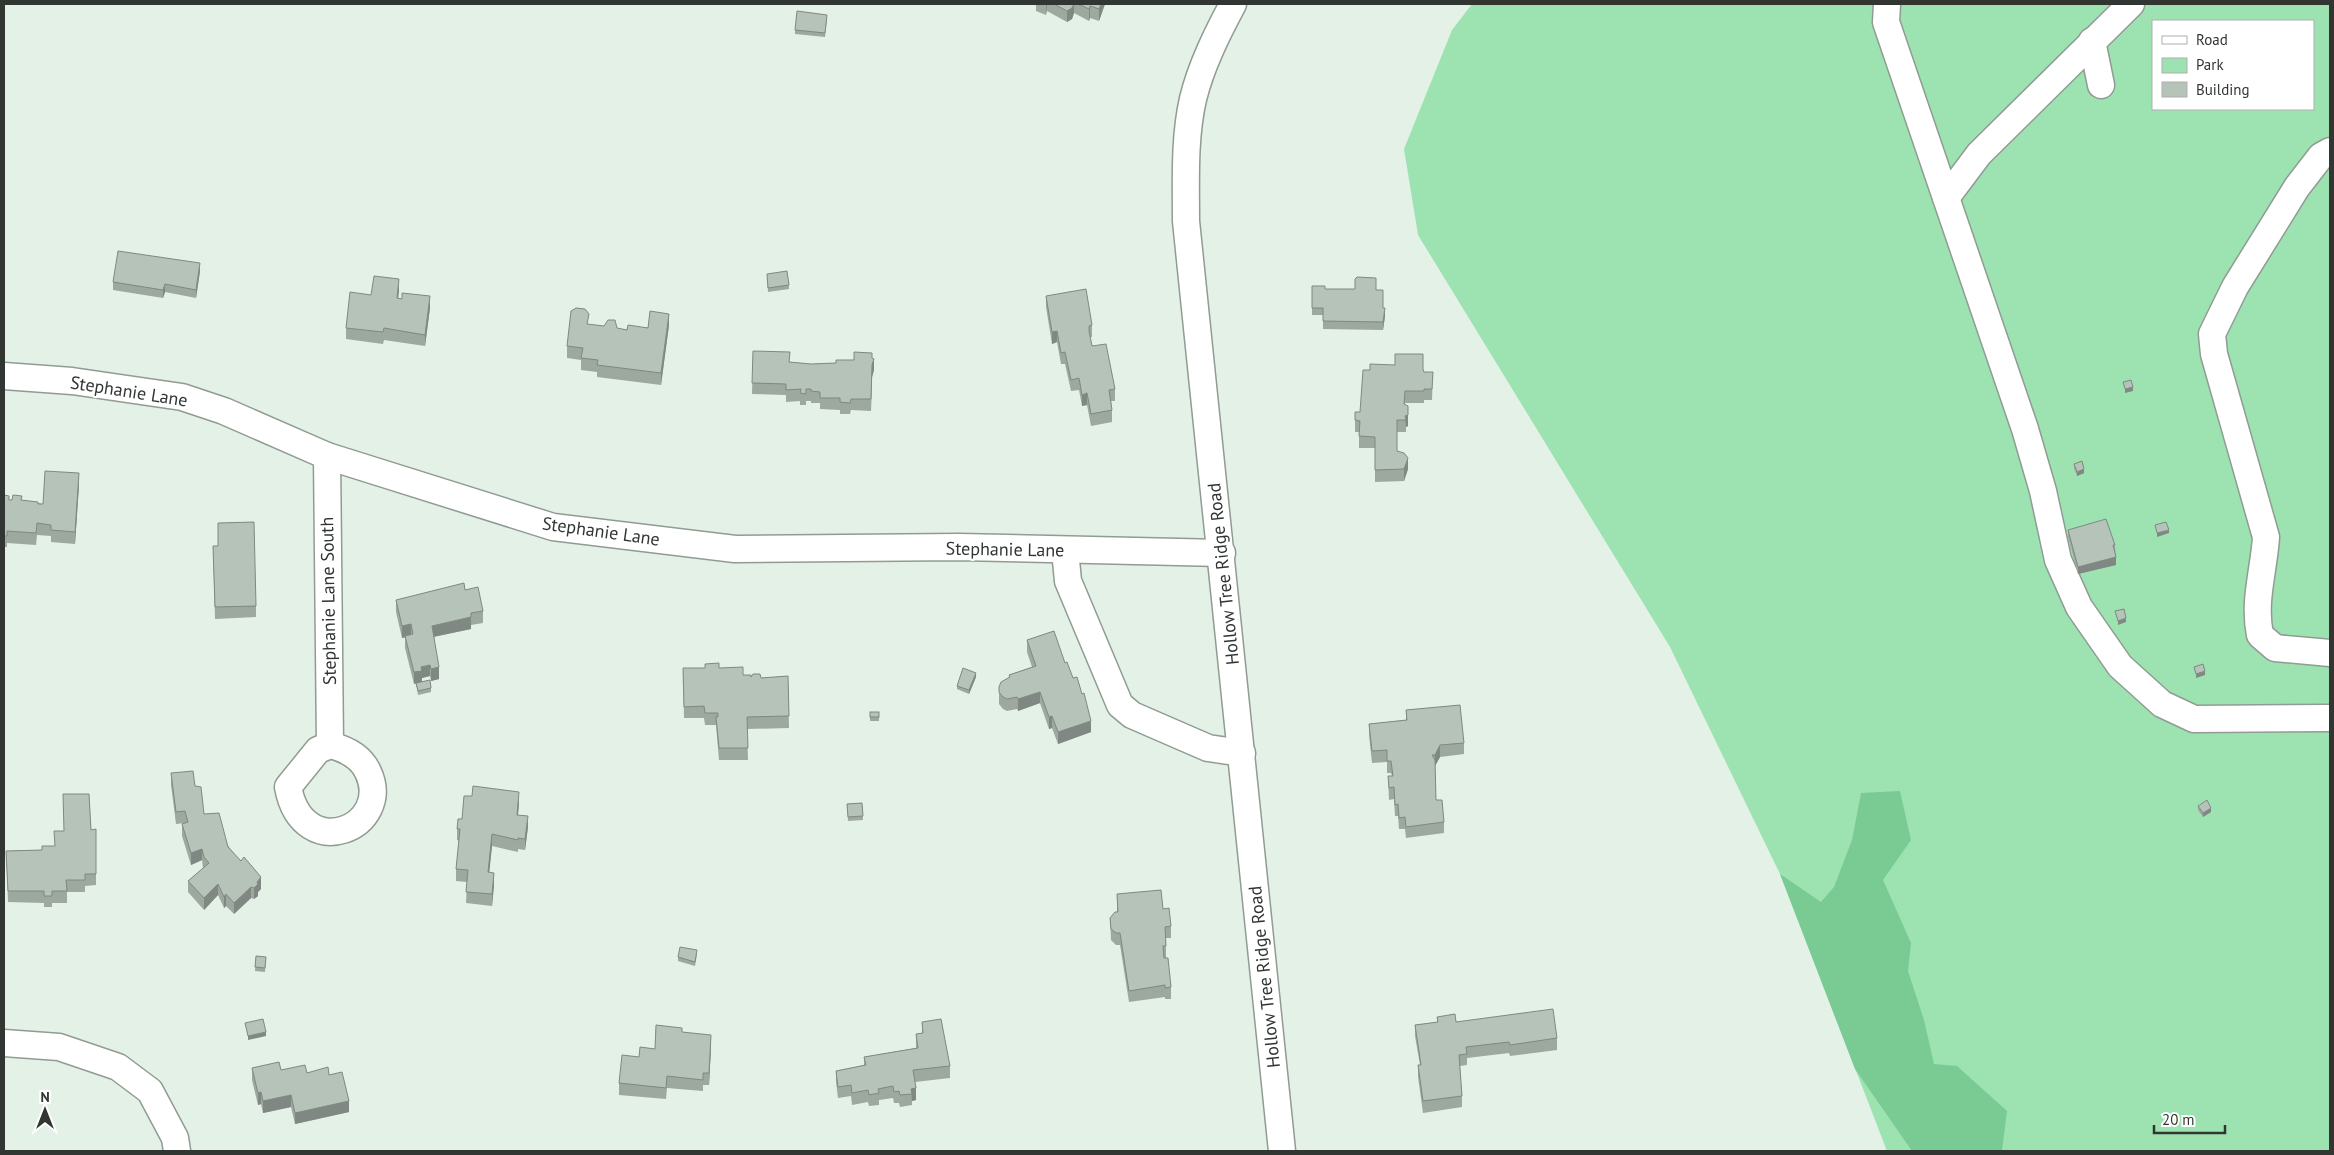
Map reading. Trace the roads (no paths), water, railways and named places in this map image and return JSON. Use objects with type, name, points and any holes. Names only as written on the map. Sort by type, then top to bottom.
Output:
[{"type":"street","name":"Hollow Tree Ridge Road","points":[[1233,4],[1216,36],[1193,99],[1186,154],[1186,221],[1222,553],[1282,1151]]},
{"type":"street","points":[[1887,4],[1886,22],[2027,438],[2043,491],[2058,560],[2078,607],[2120,666],[2162,704],[2194,719],[2330,718]]},
{"type":"street","points":[[1946,198],[1980,154],[2130,4]]},
{"type":"street","points":[[2092,41],[2101,85]]},
{"type":"street","points":[[2330,151],[2321,156],[2297,187],[2235,287],[2212,334],[2214,354],[2266,537],[2265,559],[2256,604],[2260,634],[2274,648],[2330,653]]},
{"type":"street","name":"Stephanie Lane","points":[[4,376],[72,381],[182,397],[224,411],[327,456],[553,527],[735,549],[960,547],[1222,553]]},
{"type":"street","name":"Stephanie Lane South","points":[[327,456],[330,745]]},
{"type":"street","points":[[1065,550],[1068,581],[1120,705],[1132,715],[1208,748],[1242,753]]},
{"type":"street","points":[[4,1043],[59,1047],[118,1067],[150,1091],[175,1138],[177,1151]]}]
